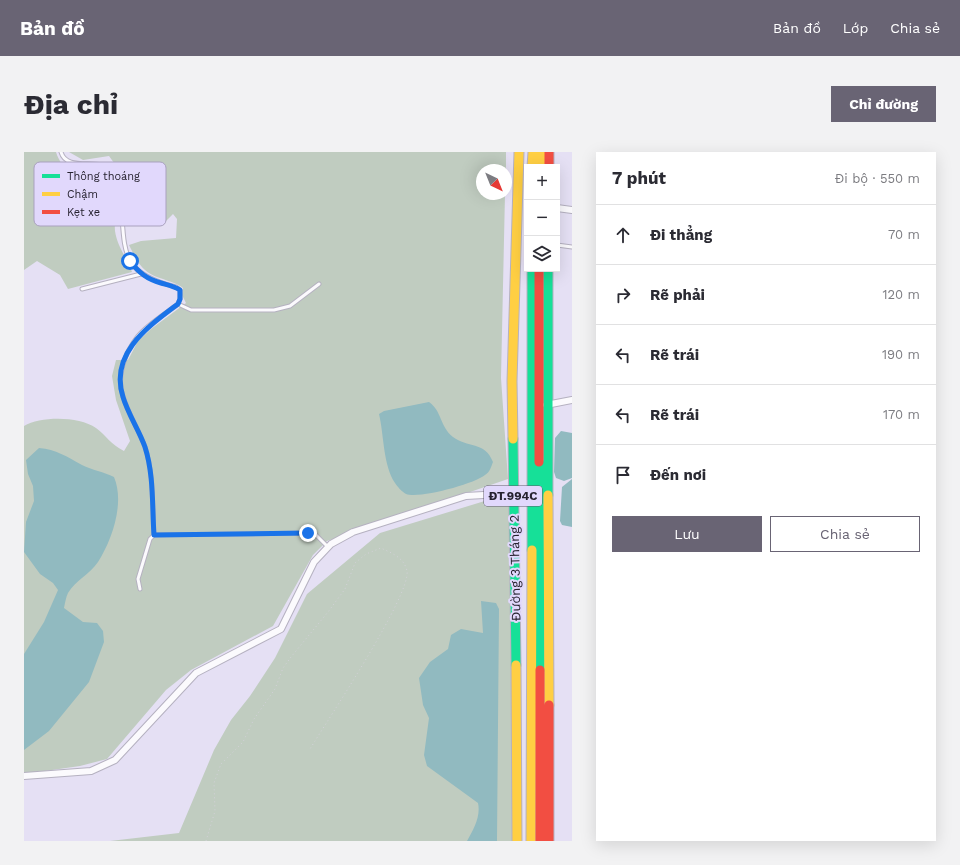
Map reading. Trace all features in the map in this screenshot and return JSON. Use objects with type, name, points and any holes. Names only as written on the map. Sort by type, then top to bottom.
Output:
[{"type":"main road","name":"Đường 3 Tháng 2","points":[[517,841],[516,610],[512,395],[519,152]]},
{"type":"main road","points":[[532,152],[532,164]]},
{"type":"main road","points":[[541,152],[541,164]]},
{"type":"main road","points":[[549,152],[549,164]]},
{"type":"main road","name":"Đường 3 Tháng 2","points":[[531,841],[532,272]]},
{"type":"main road","name":"Đường 3 Tháng 2","points":[[539,272],[538,404],[540,841]]},
{"type":"main road","name":"ĐT.994C","points":[[548,272],[550,841]]},
{"type":"street","points":[[560,208],[572,210]]},
{"type":"street","points":[[538,404],[549,405],[572,400]]},
{"type":"street","points":[[24,776],[91,771],[115,760],[196,673],[281,629],[314,562],[328,547],[353,532],[466,496],[501,494]]},
{"type":"lane","points":[[62,152],[62,156],[69,162]]},
{"type":"lane","points":[[122,226],[126,251],[130,261],[141,274],[154,281],[176,287],[180,290],[180,299],[178,304],[138,336],[125,358],[120,384],[122,396],[145,448],[152,486],[154,535],[150,539],[138,579],[140,589]]},
{"type":"lane","points":[[560,245],[572,247]]},
{"type":"lane","points":[[82,289],[141,274]]},
{"type":"lane","points":[[178,304],[191,310],[274,310],[294,303],[319,284]]},
{"type":"lane","points":[[154,535],[314,533],[328,547]]},
{"type":"path","points":[[206,841],[215,811],[214,783],[222,764],[243,742],[254,718],[264,707],[275,689],[283,668],[345,589],[355,563],[366,554],[381,548],[391,552],[402,561],[407,571],[404,586],[376,640],[310,749]]},
{"type":"shaded area","points":[[24,152],[56,152],[61,162],[34,162],[34,226],[115,226],[116,236],[120,247],[132,272],[68,289],[60,275],[37,261],[24,270]]},
{"type":"shaded area","points":[[69,152],[506,152],[506,164],[476,164],[476,200],[505,200],[501,378],[508,479],[327,541],[313,555],[273,626],[191,670],[166,690],[107,759],[80,766],[24,774],[24,426],[40,420],[50,419],[70,419],[80,421],[96,428],[115,446],[124,451],[130,441],[116,400],[112,376],[116,360],[128,360],[138,341],[151,329],[186,303],[182,295],[183,288],[150,274],[138,262],[129,245],[141,241],[176,238],[177,219],[173,214],[166,221],[166,162],[113,162],[109,156],[83,160]]},
{"type":"shaded area","points":[[429,402],[436,410],[446,429],[453,437],[464,443],[481,448],[490,455],[493,462],[487,474],[479,479],[434,493],[413,495],[406,494],[395,483],[388,468],[379,414],[384,411]]},
{"type":"shaded area","points":[[561,431],[572,433],[572,478],[564,481],[556,478],[554,472],[555,438]]},
{"type":"shaded area","points":[[39,448],[56,452],[86,467],[114,477],[118,498],[115,521],[108,543],[95,566],[71,589],[67,595],[64,608],[83,622],[97,623],[103,631],[104,642],[89,682],[49,731],[24,750],[24,654],[44,622],[58,590],[53,583],[40,574],[24,552],[26,522],[34,501],[33,486],[28,474],[26,460]]},
{"type":"shaded area","points":[[572,479],[572,527],[562,525],[560,521],[562,487]]},
{"type":"shaded area","points":[[511,493],[512,841],[110,841],[179,833],[214,750],[231,720],[250,696],[275,658],[307,594],[380,533]]},
{"type":"shaded area","points":[[481,601],[496,603],[499,609],[497,841],[467,841],[474,828],[477,818],[479,808],[478,803],[427,766],[424,755],[429,718],[423,705],[419,678],[430,662],[448,649],[451,635],[461,629],[483,633]]},
{"type":"traffic: fast","points":[[532,272],[532,550]]},
{"type":"traffic: fast","points":[[548,272],[548,495]]},
{"type":"traffic: fast","points":[[513,439],[516,665]]},
{"type":"traffic: fast","points":[[539,462],[540,670]]},
{"type":"traffic: slow","points":[[513,439],[512,381],[519,152]]},
{"type":"traffic: slow","points":[[532,164],[533,152]]},
{"type":"traffic: slow","points":[[541,152],[541,164]]},
{"type":"traffic: slow","points":[[548,495],[549,705]]},
{"type":"traffic: slow","points":[[531,841],[532,550]]},
{"type":"traffic: slow","points":[[516,665],[517,841]]},
{"type":"traffic: jam","points":[[549,152],[549,164]]},
{"type":"traffic: jam","points":[[539,272],[539,462]]},
{"type":"traffic: jam","points":[[540,670],[540,841]]},
{"type":"traffic: jam","points":[[549,705],[549,841]]},
{"type":"route","points":[[130,261],[144,276],[154,281],[176,287],[180,290],[180,299],[178,304],[138,336],[130,348],[125,358],[120,384],[122,396],[145,448],[148,459],[154,508],[154,535],[308,533]]}]
